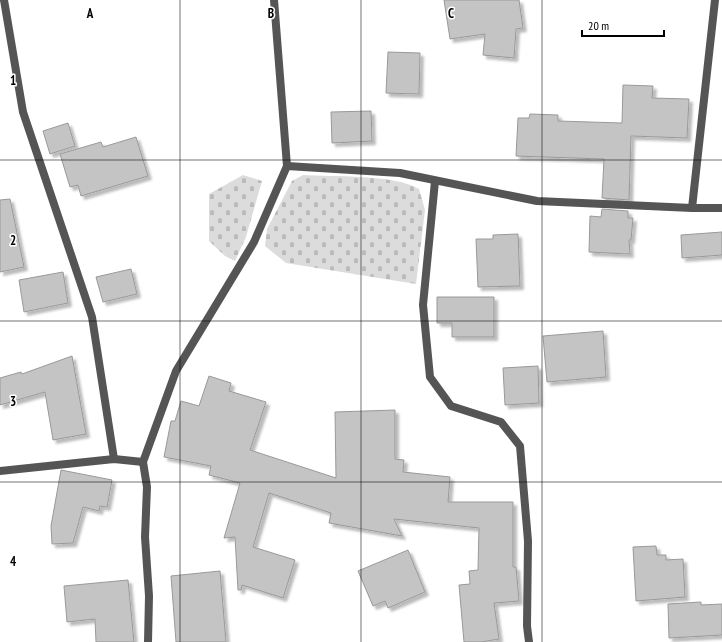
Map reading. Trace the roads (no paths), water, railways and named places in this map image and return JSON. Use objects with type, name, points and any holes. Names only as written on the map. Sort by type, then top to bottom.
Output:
[{"type":"street","points":[[4,0],[23,112],[92,317],[114,459]]},
{"type":"street","points":[[148,642],[148,596],[145,537],[147,487],[143,462],[176,371],[254,242],[287,166],[274,0]]},
{"type":"street","points":[[692,208],[715,0]]},
{"type":"street","points":[[287,166],[400,173],[537,201],[722,208]]},
{"type":"street","points":[[435,181],[423,305],[430,377],[451,406],[501,422],[520,446],[528,541],[527,626],[529,642]]},
{"type":"street","points":[[0,471],[114,459],[143,462]]}]
